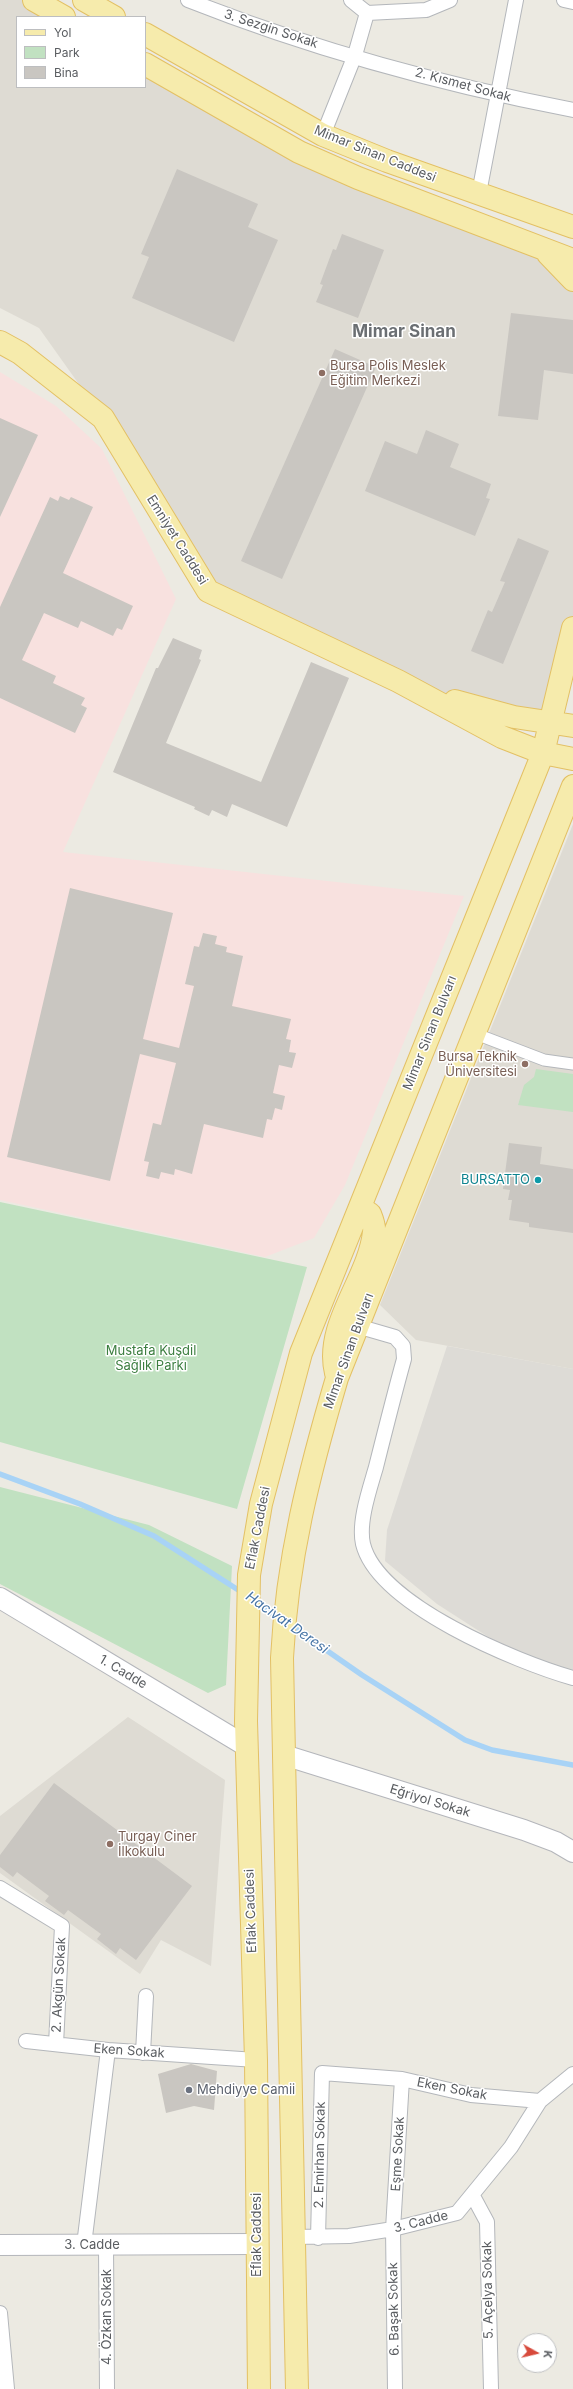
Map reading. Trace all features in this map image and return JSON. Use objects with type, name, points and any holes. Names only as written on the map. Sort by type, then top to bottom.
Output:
[{"type":"main road","points":[[34,0],[62,16]]},
{"type":"main road","points":[[84,0],[112,16]]},
{"type":"main road","name":"Mimar Sinan Caddesi","points":[[146,35],[323,135],[387,161],[552,218],[573,227]]},
{"type":"main road","name":"Mimar Sinan Caddesi","points":[[146,65],[299,152],[358,178],[573,260]]},
{"type":"main road","points":[[552,218],[573,215]]},
{"type":"main road","points":[[542,247],[573,280]]},
{"type":"main road","name":"Emniyet Caddesi","points":[[0,342],[20,353],[103,418],[208,591],[398,681]]},
{"type":"main road","name":"Mimar Sinan Bulvarı","points":[[278,1436],[302,1353],[543,753],[573,628]]},
{"type":"main road","points":[[398,681],[466,705],[514,717],[573,726]]},
{"type":"main road","points":[[398,681],[502,737],[543,753],[573,759]]},
{"type":"main road","name":"Mimar Sinan Bulvarı","points":[[284,1756],[282,1658],[285,1605],[293,1553],[316,1449],[337,1378],[476,1034],[573,786]]},
{"type":"main road","points":[[337,1378],[332,1359],[334,1342],[366,1262],[374,1230],[370,1214],[360,1207]]},
{"type":"main road","name":"Eflak Caddesi","points":[[259,2389],[256,2244],[256,2060],[246,1721],[249,1574],[261,1504],[278,1436]]},
{"type":"main road","name":"1. Cadde","points":[[0,1598],[246,1746]]},
{"type":"main road","points":[[284,1756],[297,2389]]},
{"type":"main road","name":"Eğriyol Sokak","points":[[284,1756],[524,1830],[556,1842],[573,1852]]},
{"type":"main road","name":"3. Cadde","points":[[0,2245],[256,2244]]},
{"type":"street","name":"3. Sezgin Sokak","points":[[188,0],[243,22],[355,55]]},
{"type":"street","points":[[351,0],[367,13],[426,10],[450,0]]},
{"type":"street","points":[[478,193],[516,0]]},
{"type":"street","points":[[564,0],[573,2]]},
{"type":"street","points":[[323,135],[355,55],[367,13]]},
{"type":"street","name":"2. Kısmet Sokak","points":[[355,55],[497,95],[573,110]]},
{"type":"street","points":[[476,1034],[544,1060],[573,1064]]},
{"type":"street","points":[[357,1326],[395,1337],[403,1346],[404,1358],[363,1516],[363,1544],[375,1568],[396,1592],[475,1641],[544,1670],[573,1678]]},
{"type":"street","name":"2. Akgün Sokak","points":[[0,1888],[62,1926],[56,2044]]},
{"type":"street","points":[[143,2052],[146,1996]]},
{"type":"street","name":"Eken Sokak","points":[[26,2041],[108,2050],[256,2060]]},
{"type":"street","points":[[84,2245],[108,2050]]},
{"type":"street","name":"Eken Sokak","points":[[322,2073],[402,2079],[471,2095],[540,2101]]},
{"type":"street","name":"2. Emirhan Sokak","points":[[318,2238],[322,2073]]},
{"type":"street","points":[[540,2101],[573,2074]]},
{"type":"street","name":"Eşme Sokak","points":[[393,2229],[402,2079]]},
{"type":"street","name":"3. Cadde","points":[[294,2237],[318,2238],[393,2229],[457,2213],[511,2147],[540,2101]]},
{"type":"street","name":"5. Açelya Sokak","points":[[472,2196],[487,2222],[490,2389]]},
{"type":"street","name":"6. Başak Sokak","points":[[393,2229],[395,2389]]},
{"type":"street","name":"4. Özkan Sokak","points":[[106,2245],[107,2389]]},
{"type":"street","points":[[0,2314],[6,2389]]},
{"type":"shaded area","name":"Bursa Polis Meslek Eğitim Merkezi","points":[[0,0],[34,0],[62,16],[16,16],[16,88],[146,88],[146,65],[299,152],[542,247],[573,280],[573,628],[550,723],[466,705],[208,591],[103,418],[39,328],[0,308]]},
{"type":"shaded area","points":[[0,372],[56,406],[102,449],[176,599],[63,852],[464,896],[345,1185],[314,1238],[265,1257],[0,1200]]},
{"type":"shaded area","name":"Bursa Teknik Üniversitesi","points":[[573,824],[573,1369],[416,1340],[380,1305]]},
{"type":"shaded area","points":[[447,1346],[573,1369],[573,1685],[532,1665],[437,1604],[385,1561],[387,1530]]},
{"type":"shaded area","name":"Turgay Ciner İlkokulu","points":[[128,1717],[225,1780],[211,1966],[161,1940],[140,1974],[0,1873],[0,1816]]},
{"type":"green space","points":[[536,1069],[573,1074],[573,1112],[518,1105],[524,1085],[534,1077]]},
{"type":"green space","name":"Mustafa Kuşdil Sağlık Parkı","points":[[0,1202],[307,1267],[237,1509],[0,1442]]},
{"type":"green space","points":[[0,1487],[149,1525],[232,1566],[226,1685],[208,1693],[0,1584]]},
{"type":"building","points":[[177,169],[258,204],[248,227],[278,240],[234,342],[132,298],[149,257],[141,254]]},
{"type":"building","points":[[342,234],[384,250],[358,318],[316,302],[323,285],[320,284],[333,249],[336,250]]},
{"type":"building","points":[[511,313],[573,320],[573,374],[544,370],[538,420],[498,416]]},
{"type":"building","points":[[335,349],[376,367],[282,579],[241,561]]},
{"type":"building","points":[[0,418],[38,435],[0,517]]},
{"type":"building","points":[[426,430],[459,444],[450,467],[491,484],[486,498],[490,499],[475,536],[365,491],[385,441],[417,454]]},
{"type":"building","points":[[60,496],[69,500],[71,497],[93,507],[63,573],[133,606],[122,630],[117,628],[113,636],[81,621],[78,628],[44,613],[22,660],[56,676],[53,683],[85,698],[81,705],[87,708],[75,733],[0,698],[0,607],[50,497],[58,501]]},
{"type":"building","points":[[518,538],[549,551],[503,664],[471,651],[488,610],[492,612],[505,582],[500,581]]},
{"type":"building","points":[[173,638],[202,650],[199,659],[201,660],[166,743],[261,782],[311,662],[349,678],[287,827],[232,804],[227,817],[212,810],[209,816],[194,809],[195,807],[113,772],[156,668],[158,668]]},
{"type":"building","points":[[70,888],[173,913],[143,1039],[179,1048],[194,986],[185,984],[194,946],[199,947],[203,933],[217,936],[215,944],[227,947],[226,952],[243,956],[232,1006],[291,1019],[286,1039],[291,1040],[289,1052],[296,1053],[292,1068],[279,1065],[273,1093],[285,1096],[282,1110],[275,1108],[272,1120],[267,1119],[263,1138],[204,1124],[192,1174],[175,1169],[174,1175],[161,1172],[159,1179],[146,1176],[149,1162],[144,1161],[153,1123],[161,1125],[176,1063],[140,1054],[110,1181],[7,1157]]},
{"type":"building","name":"BURSATTO","points":[[509,1143],[542,1147],[540,1164],[573,1169],[573,1233],[529,1227],[529,1223],[509,1220],[512,1200],[508,1200],[510,1190],[503,1189]]},
{"type":"building","points":[[54,1783],[192,1886],[136,1960],[120,1948],[116,1954],[97,1939],[101,1934],[68,1910],[64,1915],[45,1901],[49,1896],[17,1872],[13,1877],[0,1867],[0,1855]]},
{"type":"building","name":"Mehdiyye Camii","points":[[191,2064],[217,2071],[214,2110],[194,2106],[166,2113],[158,2074]]},
{"type":"waterway","name":"Hacivat Deresi","points":[[0,1474],[80,1504],[154,1536],[243,1593]]},
{"type":"waterway","name":"Hacivat Deresi","points":[[253,1600],[279,1618]]},
{"type":"waterway","name":"Hacivat Deresi","points":[[290,1625],[362,1675],[465,1740],[492,1750],[573,1765]]},
{"type":"place","name":"Bursa Polis Meslek Eğitim Merkezi","points":[[322,373]]},
{"type":"place","name":"Bursa Teknik Üniversitesi","points":[[525,1064]]},
{"type":"place","name":"BURSATTO","points":[[538,1180]]},
{"type":"place","name":"Turgay Ciner İlkokulu","points":[[110,1844]]},
{"type":"place","name":"Mehdiyye Camii","points":[[189,2090]]},
{"type":"district","name":"Mimar Sinan","points":[[404,332]]}]
